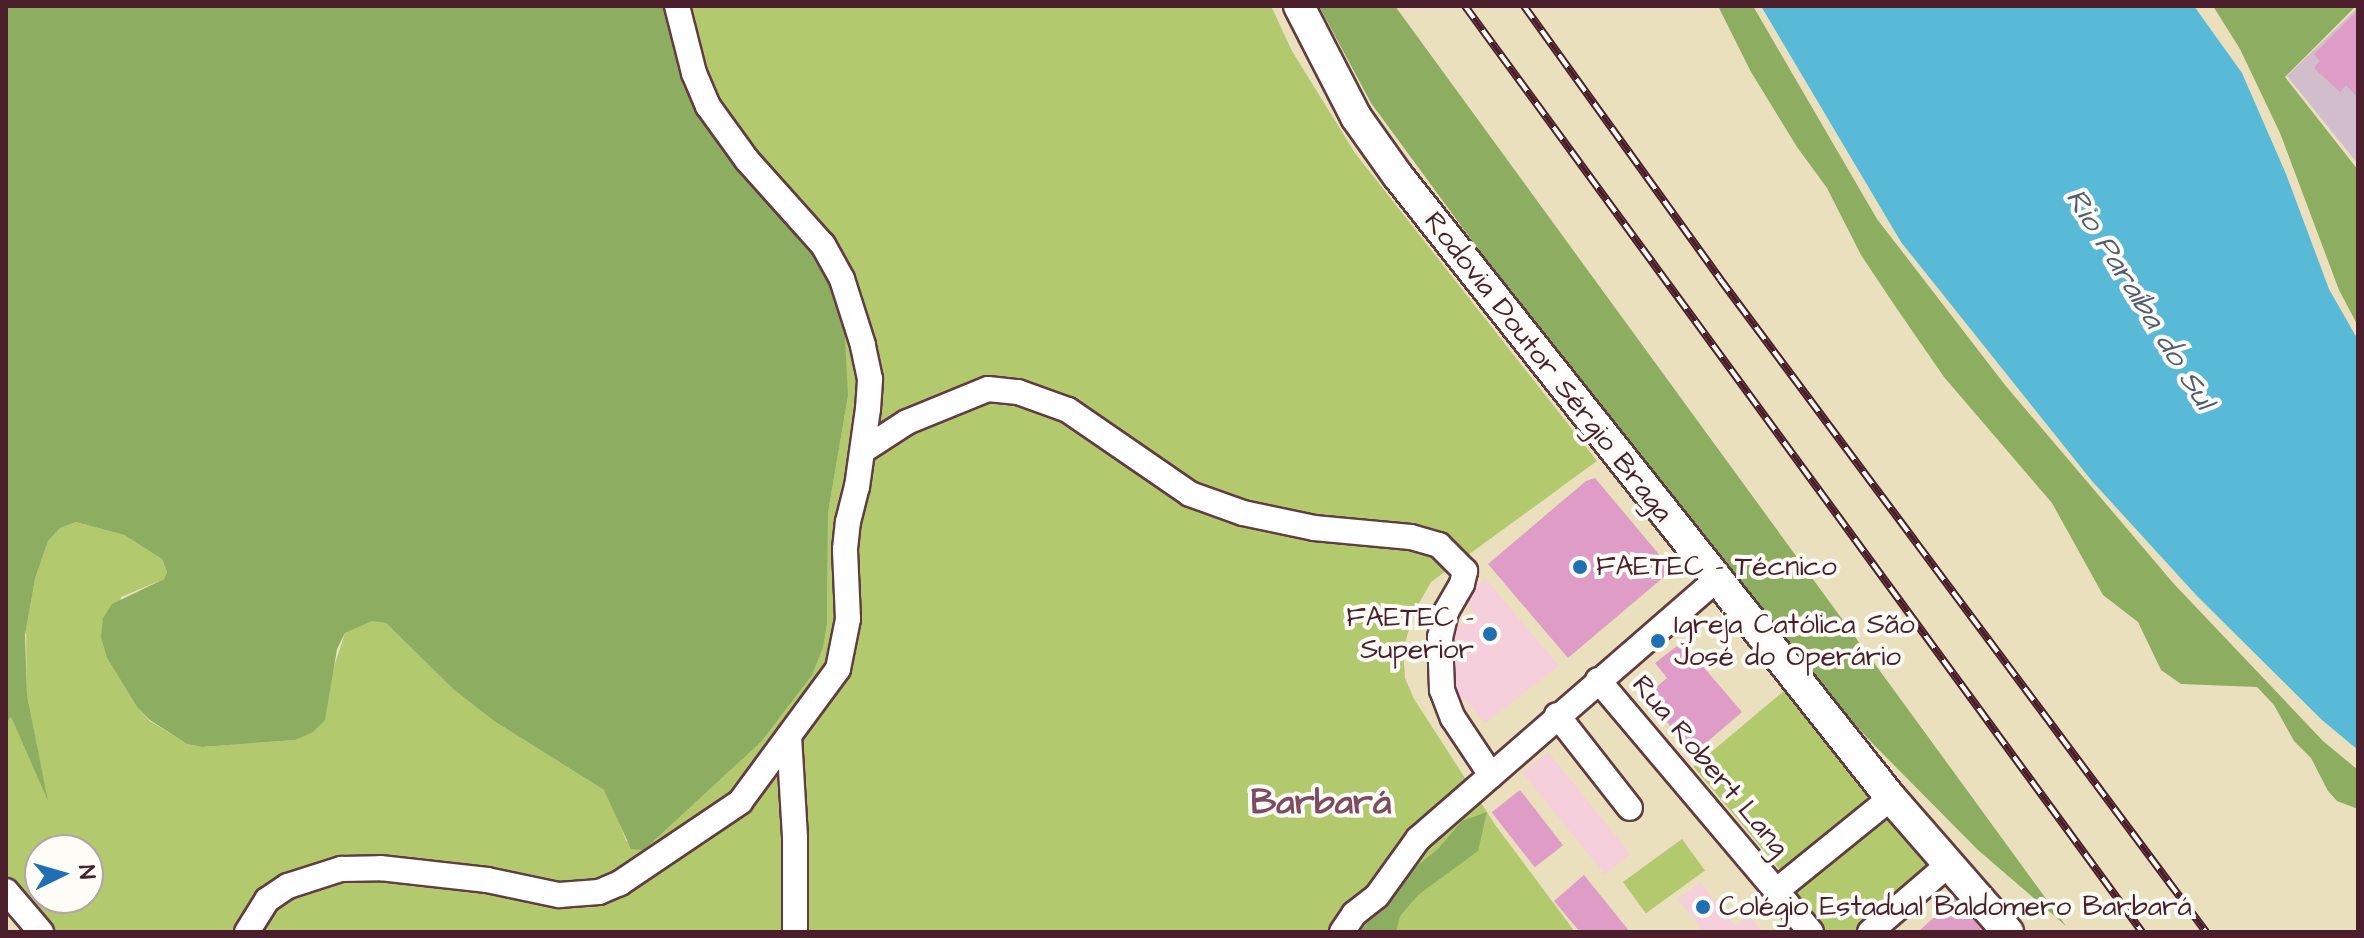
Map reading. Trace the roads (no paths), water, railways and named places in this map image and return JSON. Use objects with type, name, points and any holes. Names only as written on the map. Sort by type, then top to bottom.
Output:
[{"type":"main road","name":"Rodovia Doutor Sérgio Braga","points":[[1299,6],[1344,96],[1398,176],[1891,798],[2008,932]]},
{"type":"street","points":[[247,932],[267,900],[288,886],[341,869],[380,868],[487,880],[559,895],[599,892],[620,883],[740,802],[838,669],[848,619],[845,549],[864,450],[870,379],[855,315],[842,279],[823,245],[747,160],[708,106],[694,73],[677,6]]},
{"type":"street","points":[[864,450],[907,422],[988,389],[1018,392],[1068,410],[1190,494],[1243,513],[1314,528],[1411,537],[1439,545],[1465,571],[1462,584],[1446,612],[1440,637],[1442,690],[1453,718],[1486,780]]},
{"type":"street","points":[[1342,932],[1354,914],[1377,896],[1418,839],[1557,715],[1716,580]]},
{"type":"street","name":"Rua Robert Lang","points":[[1598,680],[1811,932]]},
{"type":"street","points":[[1557,715],[1630,808]]},
{"type":"street","points":[[789,736],[796,854],[795,932]]},
{"type":"street","points":[[1776,891],[1891,798]]},
{"type":"street","points":[[1870,932],[1948,865]]},
{"type":"street","points":[[6,891],[41,932]]},
{"type":"water","name":"Rio Paraíba do Sul","points":[[1761,6],[2194,6],[2242,73],[2286,174],[2329,289],[2358,340],[2358,750],[2322,720],[2197,596],[2092,481],[1901,242]]},
{"type":"railway","points":[[1465,6],[2142,932]]},
{"type":"railway","points":[[1524,6],[1720,279],[2206,932]]},
{"type":"place","name":"FAETEC - Técnico","points":[[1580,567]]},
{"type":"place","name":"FAETEC - Superior","points":[[1490,634]]},
{"type":"place","name":"Igreja Católica São José do Operário","points":[[1658,641]]},
{"type":"place","name":"Colégio Estadual Baldomero Barbará","points":[[1703,907]]},
{"type":"district","name":"Barbará","points":[[1321,803]]}]
